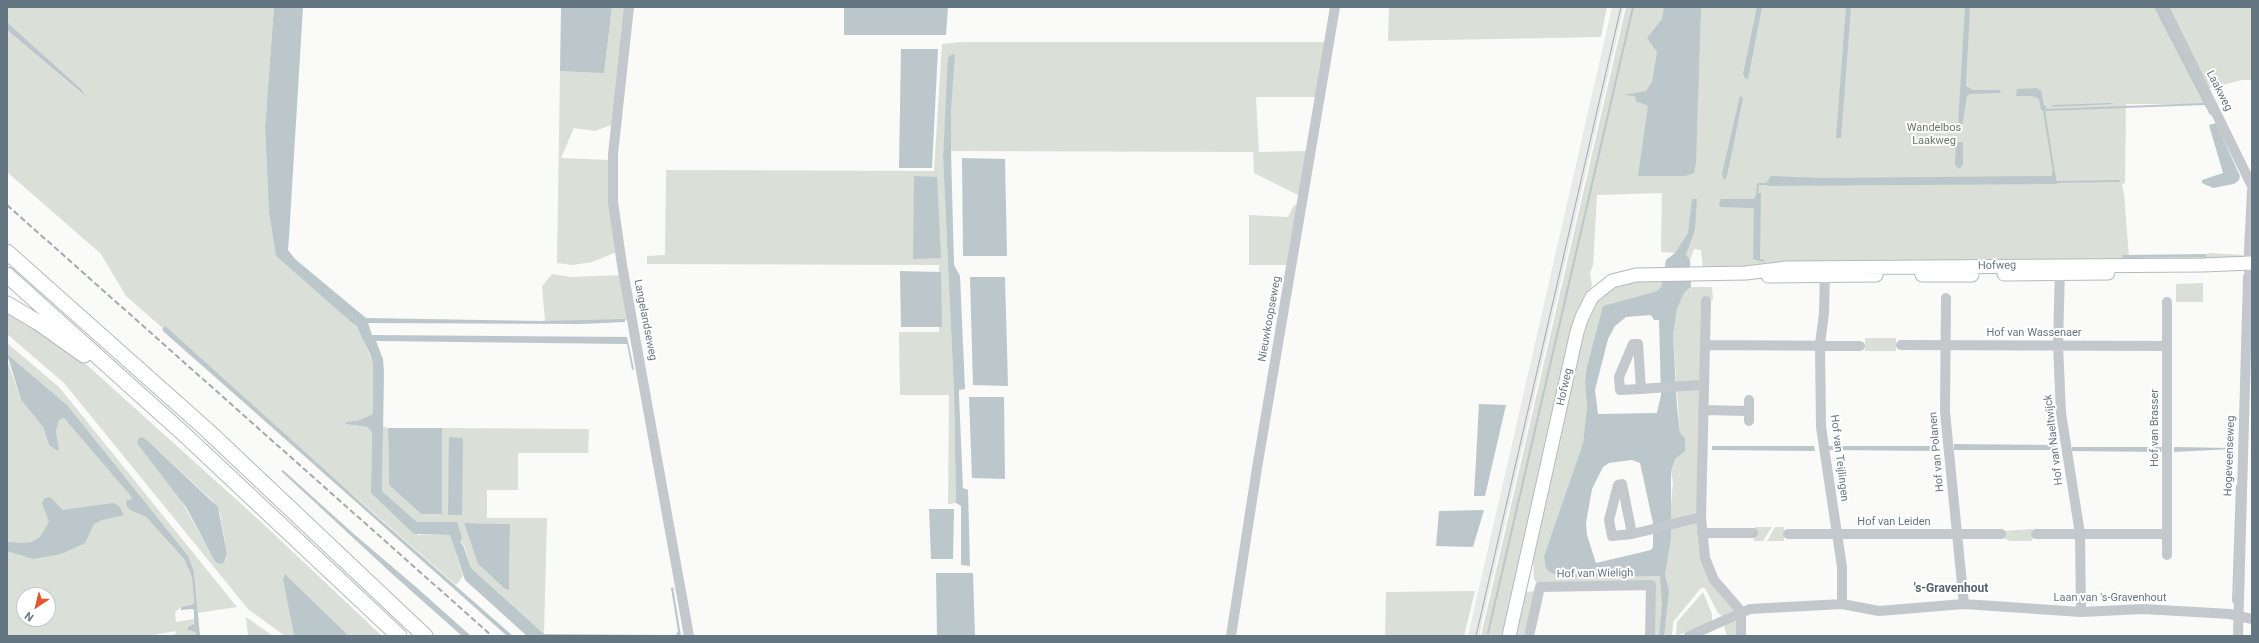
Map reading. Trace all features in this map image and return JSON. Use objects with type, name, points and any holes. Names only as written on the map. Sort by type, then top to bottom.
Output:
[{"type":"highway","points":[[7,252],[207,430],[425,636]]},
{"type":"highway","points":[[7,275],[153,406],[399,636]]},
{"type":"highway","points":[[7,304],[51,331],[153,406]]},
{"type":"main road","name":"Hofweg","points":[[1509,636],[1582,317],[1592,297],[1612,281],[1636,275],[1746,273],[1787,268],[1825,272],[1890,268],[2060,270],[2195,265],[2250,269]]},
{"type":"street","name":"Langelandseweg","points":[[629,7],[613,154],[612,202],[689,636]]},
{"type":"street","name":"Nieuwkoopseweg","points":[[1231,636],[1257,468],[1335,7]]},
{"type":"street","name":"Laakweg","points":[[2164,7],[2252,186]]},
{"type":"street","name":"Hogeveenseweg","points":[[2238,636],[2252,191]]},
{"type":"street","name":"Hof van Naeltwijck","points":[[2060,270],[2058,345],[2065,448],[2080,534],[2081,612]]},
{"type":"street","name":"Hof van Teijlingen","points":[[1825,272],[1824,312],[1820,344],[1821,428],[1842,567],[1842,604]]},
{"type":"street","name":"Hof van Polanen","points":[[1946,298],[1945,412],[1964,604]]},
{"type":"street","points":[[1706,301],[1702,410],[1702,533],[1708,570],[1714,580],[1741,611],[1741,636]]},
{"type":"street","name":"Hof van Brasser","points":[[2167,555],[2168,302]]},
{"type":"street","points":[[1705,345],[1820,344],[1860,346]]},
{"type":"street","name":"Hof van Wassenaer","points":[[1901,345],[2167,346]]},
{"type":"street","points":[[1641,389],[1703,385]]},
{"type":"street","points":[[1702,410],[1749,416],[1748,400]]},
{"type":"street","points":[[1632,534],[1622,484],[1618,485],[1609,520],[1612,536],[1632,534],[1701,517]]},
{"type":"street","points":[[1702,533],[1753,533]]},
{"type":"street","name":"Hof van Leiden","points":[[1788,534],[2001,534]]},
{"type":"street","points":[[2036,534],[2166,534]]},
{"type":"street","name":"Hof van Wieligh","points":[[1530,636],[1540,587],[1651,585],[1650,636]]},
{"type":"street","name":"Laan van 's-Gravenhout","points":[[1741,611],[1750,609],[1842,604],[1879,610],[1964,604],[2081,612],[2143,609],[2230,614],[2252,619]]},
{"type":"street","points":[[1689,636],[1741,611]]},
{"type":"shaded area","points":[[274,7],[303,7],[288,250],[295,259],[366,318],[540,321],[625,319],[625,322],[582,324],[368,323],[372,335],[627,337],[634,369],[632,370],[627,344],[376,341],[383,359],[384,372],[382,491],[417,522],[457,522],[462,538],[460,542],[463,545],[471,568],[544,634],[676,635],[678,631],[671,588],[673,587],[681,636],[527,636],[465,580],[450,535],[414,534],[371,493],[372,432],[367,427],[345,424],[346,422],[360,420],[373,414],[373,364],[370,354],[357,327],[276,256],[269,213],[265,128]]},
{"type":"shaded area","points":[[561,7],[612,7],[604,73],[560,71]]},
{"type":"shaded area","points":[[844,7],[948,7],[946,35],[844,35]]},
{"type":"shaded area","points":[[1612,7],[1624,7],[1479,636],[1468,636]]},
{"type":"shaded area","points":[[1664,7],[1701,7],[1696,162],[1694,173],[1685,176],[1638,176],[1648,106],[1636,101],[1635,96],[1624,95],[1646,91],[1652,82],[1657,52],[1647,38],[1662,19]]},
{"type":"shaded area","points":[[1757,7],[1762,7],[1748,79],[1745,78],[1743,74]]},
{"type":"shaded area","points":[[1846,7],[1851,7],[1841,138],[1836,138]]},
{"type":"shaded area","points":[[1965,7],[1970,7],[1966,86],[1972,90],[2001,90],[2000,93],[1970,94],[1967,96],[1962,127],[1958,126]]},
{"type":"shaded area","points":[[2154,7],[2161,7],[2213,113],[2210,115]]},
{"type":"shaded area","points":[[7,22],[81,89],[85,96],[7,30]]},
{"type":"shaded area","points":[[901,49],[938,49],[932,168],[899,168]]},
{"type":"shaded area","points":[[955,54],[951,109],[954,265],[960,276],[965,389],[959,390],[959,395],[963,488],[968,490],[970,566],[961,565],[961,506],[956,503],[954,393],[943,157],[948,59],[949,56]]},
{"type":"shaded area","points":[[2037,88],[2041,91],[2044,105],[2047,107],[2044,110],[2041,110],[2039,99],[2032,96],[2016,96],[2017,89]]},
{"type":"shaded area","points":[[1740,96],[1743,98],[1727,176],[1724,180],[1722,174]]},
{"type":"shaded area","points":[[2115,104],[2052,107],[2053,105]]},
{"type":"shaded area","points":[[2216,123],[2240,176],[2239,180],[2234,184],[2213,188],[2202,183],[2202,180],[2223,173],[2209,125]]},
{"type":"shaded area","points":[[1956,142],[1963,142],[1963,165],[1959,169],[1955,165]]},
{"type":"shaded area","points":[[962,158],[1005,159],[1007,256],[963,256]]},
{"type":"shaded area","points":[[2055,171],[2057,184],[1768,186],[1766,183],[1771,176],[1821,178],[2052,176],[2052,172]]},
{"type":"shaded area","points":[[914,176],[937,177],[941,258],[913,259]]},
{"type":"shaded area","points":[[1757,193],[1761,193],[1760,259],[1764,260],[1764,262],[1753,259],[1754,208],[1720,207],[1719,203],[1721,199],[1754,199]]},
{"type":"shaded area","points":[[1692,199],[1697,199],[1695,229],[1686,255],[1690,260],[1691,287],[1684,293],[1677,309],[1673,335],[1677,407],[1680,433],[1685,438],[1685,451],[1675,459],[1671,471],[1671,537],[1665,575],[1669,591],[1664,636],[1659,636],[1662,604],[1660,576],[1566,577],[1551,573],[1546,568],[1544,556],[1583,443],[1587,407],[1585,382],[1587,367],[1603,306],[1657,291],[1661,287],[1666,260],[1675,253],[1688,233]],"holes":[[[1651,315],[1654,320],[1659,320],[1661,395],[1657,413],[1598,414],[1595,390],[1608,339],[1615,326],[1626,317]],[[1632,460],[1640,463],[1653,523],[1653,547],[1651,550],[1596,563],[1587,535],[1586,523],[1592,489],[1603,467],[1609,463]]]},
{"type":"shaded area","points":[[2206,254],[2206,257],[2129,258],[2123,258],[2122,255]]},
{"type":"shaded area","points":[[900,271],[941,272],[942,327],[901,327]]},
{"type":"shaded area","points":[[970,277],[1005,277],[1008,386],[973,385]]},
{"type":"shaded area","points":[[165,326],[375,515],[513,636],[507,636],[164,332],[162,329]]},
{"type":"shaded area","points":[[7,354],[67,405],[188,556],[194,572],[200,636],[196,636],[196,632],[188,630],[188,627],[194,624],[194,610],[181,610],[181,607],[194,604],[192,577],[184,559],[146,517],[132,511],[127,507],[126,501],[132,499],[129,494],[64,418],[59,420],[56,431],[58,451],[49,445],[43,427],[21,400]]},
{"type":"shaded area","points":[[969,397],[1004,397],[1005,479],[972,478]]},
{"type":"shaded area","points":[[1479,404],[1506,405],[1485,496],[1474,496]]},
{"type":"shaded area","points":[[388,428],[442,428],[442,514],[421,514],[389,485]]},
{"type":"shaded area","points":[[142,437],[149,442],[218,507],[227,554],[224,563],[219,564],[214,560],[186,507],[137,443],[139,438]]},
{"type":"shaded area","points":[[449,437],[463,438],[462,515],[448,515]]},
{"type":"shaded area","points":[[1954,444],[2056,445],[2056,450],[1954,450]]},
{"type":"shaded area","points":[[1712,446],[1814,446],[1815,451],[1712,450]]},
{"type":"shaded area","points":[[1829,446],[1938,446],[1938,451],[1829,450]]},
{"type":"shaded area","points":[[2072,447],[2162,447],[2161,452],[2072,451]]},
{"type":"shaded area","points":[[2174,447],[2230,448],[2232,449],[2174,452]]},
{"type":"shaded area","points":[[283,470],[471,636],[462,636],[390,572],[281,471]]},
{"type":"shaded area","points":[[2236,485],[2238,486],[2234,604],[2232,601]]},
{"type":"shaded area","points":[[50,497],[63,510],[113,503],[119,506],[124,515],[102,520],[94,524],[85,543],[61,554],[33,559],[7,551],[7,542],[32,542],[40,537],[49,522],[42,503],[45,498]]},
{"type":"shaded area","points":[[929,509],[954,509],[953,559],[931,559]]},
{"type":"shaded area","points":[[1484,510],[1473,547],[1436,546],[1439,511]]},
{"type":"shaded area","points":[[464,523],[510,524],[509,590],[505,589],[478,564]]},
{"type":"shaded area","points":[[936,573],[973,573],[975,636],[937,636]]},
{"type":"shaded area","points":[[285,574],[349,636],[294,636],[283,580]]},
{"type":"green space","points":[[7,7],[274,7],[265,128],[269,213],[276,256],[350,320],[361,333],[373,364],[373,415],[360,420],[346,422],[345,424],[367,427],[372,432],[371,493],[418,535],[450,535],[463,576],[456,585],[126,296],[101,254],[7,172],[7,30],[83,95],[81,89],[7,22]]},
{"type":"green space","points":[[612,7],[626,7],[614,124],[595,131],[574,128],[561,158],[611,160],[608,184],[609,204],[617,252],[592,262],[572,265],[557,263],[560,71],[604,72]]},
{"type":"green space","points":[[1389,7],[1607,7],[1601,37],[1388,41]]},
{"type":"green space","name":"Wandelbos Laakweg","points":[[1626,7],[2252,7],[2252,80],[2242,80],[2199,91],[2205,104],[2126,104],[2125,183],[2122,184],[2129,258],[2206,257],[2206,254],[2210,253],[2243,255],[2243,258],[1703,269],[1701,250],[1694,249],[1690,260],[1686,255],[1688,249],[1675,253],[1661,252],[1662,193],[1597,195],[1593,265],[1590,273],[1592,286],[1577,311],[1562,368],[1505,636],[1481,636]]},
{"type":"green space","points":[[962,42],[1326,42],[1316,97],[1256,97],[1259,152],[1308,151],[1300,196],[1254,173],[1253,152],[951,151],[949,56],[943,157],[954,393],[956,503],[948,504],[949,395],[900,395],[899,332],[939,332],[939,265],[647,264],[647,256],[665,255],[666,170],[934,171],[942,44]]},
{"type":"green space","points":[[1294,205],[1299,206],[1288,265],[1249,265],[1249,215],[1288,217]]},
{"type":"green space","points":[[552,274],[571,277],[621,275],[628,320],[545,321],[542,286]]},
{"type":"green space","points":[[1662,279],[1661,287],[1657,291],[1603,306],[1585,382],[1587,407],[1583,443],[1544,556],[1665,575],[1673,482],[1671,471],[1680,433],[1673,335],[1677,309],[1684,293],[1691,287],[1712,287],[1713,300],[1705,299],[1700,548],[1733,605],[1738,636],[1727,636],[1721,615],[1718,613],[1705,588],[1701,588],[1673,622],[1672,636],[1653,636],[1654,583],[1538,585],[1534,579],[1533,559],[1539,525],[1580,336],[1597,300],[1613,286],[1629,281]]},
{"type":"green space","points":[[2203,283],[2203,302],[2176,302],[2176,284]]},
{"type":"green space","points":[[7,307],[68,348],[259,520],[382,636],[349,636],[287,576],[283,580],[294,636],[285,636],[248,609],[64,383],[7,334]],"holes":[[[149,442],[213,501],[220,513],[227,554],[226,561],[214,560]]]},
{"type":"green space","points":[[1865,338],[1896,338],[1896,351],[1865,351]]},
{"type":"green space","points":[[7,343],[59,387],[237,607],[198,613],[194,572],[67,405],[7,354]]},
{"type":"green space","points":[[7,360],[21,400],[43,427],[49,445],[59,449],[56,431],[59,420],[64,418],[125,489],[132,499],[132,511],[146,517],[184,559],[192,577],[194,604],[181,607],[175,612],[176,622],[194,619],[193,625],[188,627],[188,629],[196,632],[196,636],[166,636],[176,634],[175,631],[149,636],[7,636]]},
{"type":"green space","points":[[383,426],[388,428],[389,485],[421,514],[442,514],[442,428],[589,429],[588,453],[518,453],[518,490],[487,490],[487,518],[547,518],[544,634],[471,568],[464,545],[460,542],[457,522],[417,522],[382,491]],"holes":[[[464,523],[510,524],[509,590],[505,589],[478,564]]]},
{"type":"green space","points":[[1755,527],[1772,527],[1763,541],[1754,541]]},
{"type":"green space","points":[[1775,527],[1784,527],[1784,541],[1767,541]]},
{"type":"green space","points":[[2032,529],[2035,535],[2031,541],[2010,541],[2003,538],[2004,531]]},
{"type":"green space","points":[[1475,591],[1464,636],[1385,636],[1386,592]]},
{"type":"green space","points":[[1535,591],[1524,636],[1514,636],[1525,592]]},
{"type":"green space","points":[[1703,592],[1712,614],[1712,622],[1676,636],[1677,622]]},
{"type":"green space","points":[[246,617],[273,636],[248,636]]},
{"type":"waterway","points":[[1488,633],[1633,7]]},
{"type":"waterway","points":[[2054,173],[2044,110],[2205,104]]},
{"type":"waterway","points":[[2054,182],[2119,181]]},
{"type":"waterway","points":[[1757,195],[1758,184],[1768,184]]},
{"type":"tram line","points":[[1476,636],[1621,7]]},
{"type":"railway","points":[[7,205],[492,636]]},
{"type":"district","name":"'s-Gravenhout","points":[[1951,589]]}]
